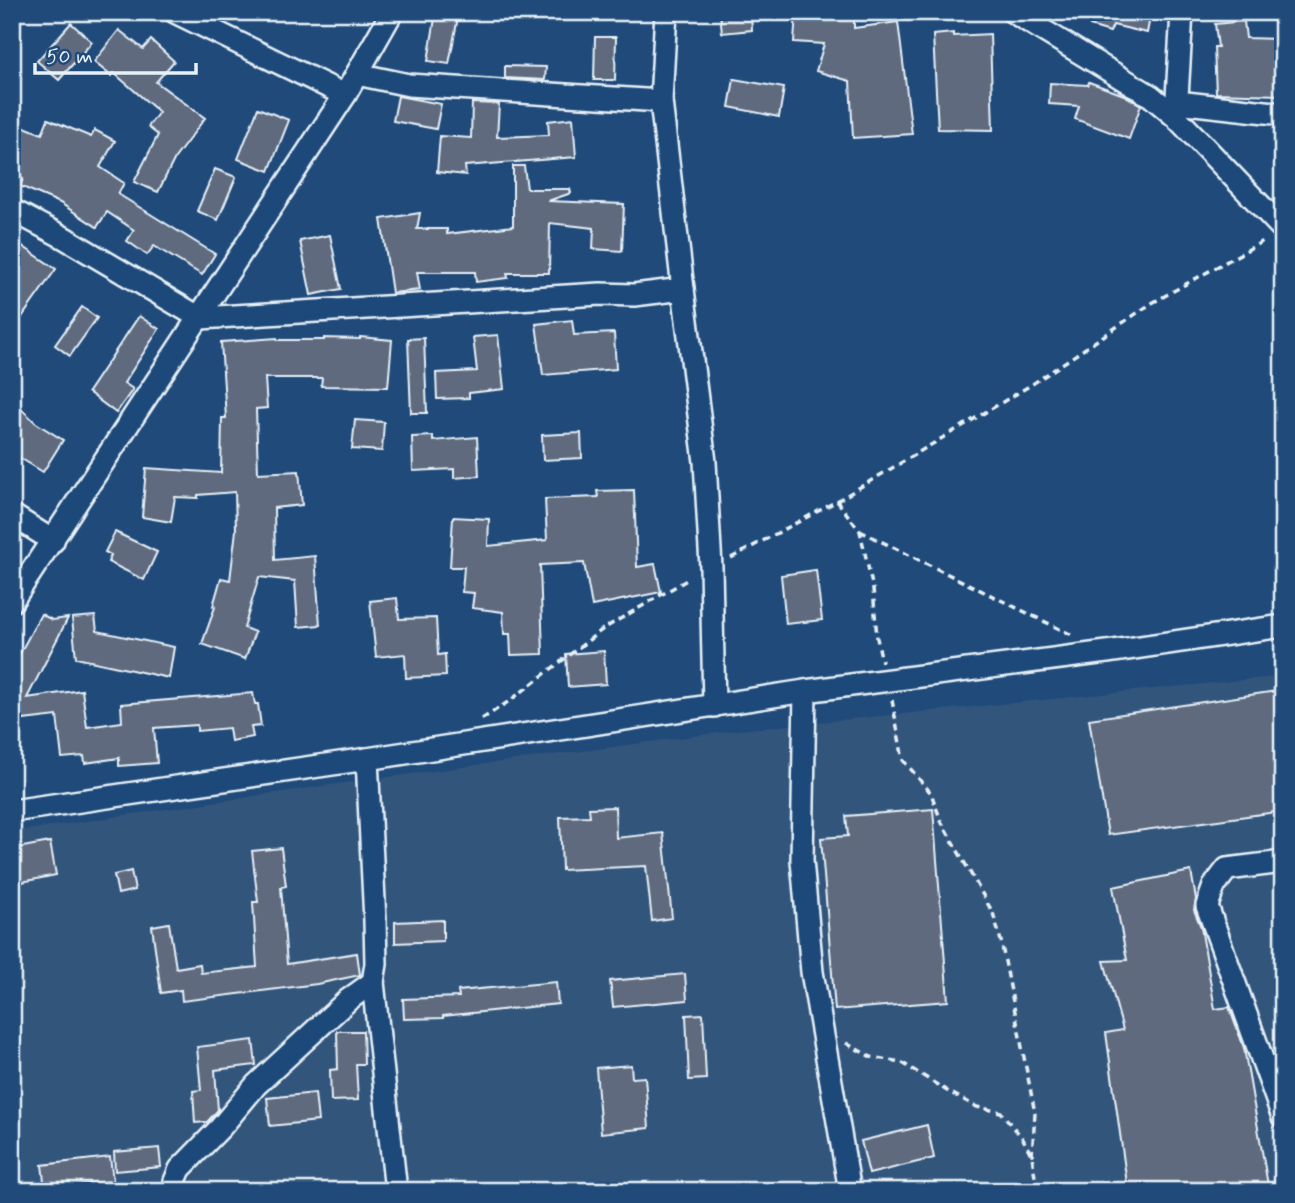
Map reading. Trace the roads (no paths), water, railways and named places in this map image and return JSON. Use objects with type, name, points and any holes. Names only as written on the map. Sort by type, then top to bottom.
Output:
[{"type":"street","points":[[175,12],[345,95]]},
{"type":"street","points":[[12,601],[345,95],[392,12]]},
{"type":"street","points":[[666,12],[661,101],[705,462],[711,567],[714,706]]},
{"type":"street","points":[[1013,12],[1176,109],[1277,233]]},
{"type":"street","points":[[1176,109],[1182,12]]},
{"type":"street","points":[[357,74],[409,85],[661,101]]},
{"type":"street","points":[[1176,109],[1283,114]]},
{"type":"street","points":[[12,210],[200,318],[586,295],[634,295],[684,289]]},
{"type":"street","points":[[12,515],[53,541]]},
{"type":"street","points":[[12,811],[887,679],[1107,652],[1283,626]]},
{"type":"street","points":[[805,691],[802,860],[812,972],[850,1191]]},
{"type":"street","points":[[368,759],[376,964],[373,982],[396,1191]]},
{"type":"street","points":[[1283,862],[1227,869],[1214,886],[1207,906],[1283,1117]]},
{"type":"street","points":[[174,1191],[180,1169],[221,1127],[256,1085],[348,999],[373,982]]}]
